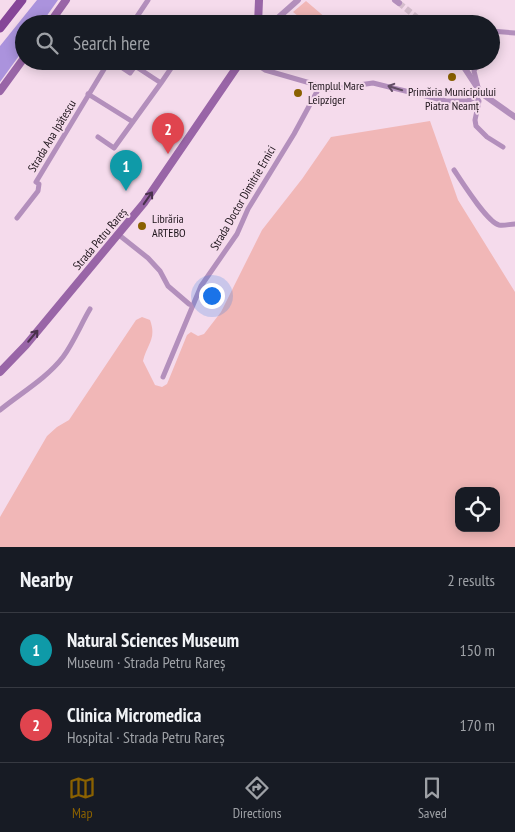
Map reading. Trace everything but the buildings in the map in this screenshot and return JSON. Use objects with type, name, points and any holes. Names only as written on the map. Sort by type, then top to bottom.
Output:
[{"type":"main road","points":[[0,28],[22,0]]},
{"type":"main road","points":[[56,15],[66,0]]},
{"type":"main road","points":[[259,15],[260,0]]},
{"type":"main road","points":[[0,91],[15,70]]},
{"type":"main road","name":"Strada Petru Rareș","points":[[0,372],[26,345],[144,203],[235,70]]},
{"type":"street","points":[[138,15],[148,0]]},
{"type":"street","points":[[281,15],[298,0]]},
{"type":"street","points":[[500,32],[515,33]]},
{"type":"street","name":"Strada Ana Ipătescu","points":[[17,218],[38,191],[39,184],[36,182],[104,70]]},
{"type":"street","points":[[140,70],[161,83]]},
{"type":"street","points":[[98,137],[114,148],[170,70]]},
{"type":"street","points":[[265,70],[320,86],[339,89],[373,83],[446,101],[462,102],[479,93]]},
{"type":"street","points":[[465,70],[479,93],[515,118]]},
{"type":"street","points":[[474,70],[479,93],[475,120],[476,126],[504,147]]},
{"type":"street","name":"Strada Doctor Dimitrie Ernici","points":[[163,377],[201,286],[236,234],[248,209],[294,134],[320,86]]},
{"type":"street","points":[[88,94],[133,122]]},
{"type":"street","points":[[454,170],[480,208],[491,220],[501,226],[515,224]]},
{"type":"street","points":[[118,235],[148,258],[160,270],[168,286],[189,304]]},
{"type":"street","points":[[0,410],[58,364],[90,309]]},
{"type":"shaded area","points":[[37,0],[58,0],[47,15],[25,15]]},
{"type":"shaded area","points":[[306,1],[322,15],[297,15],[293,12]]},
{"type":"shaded area","points":[[15,27],[15,61],[0,82],[0,46]]},
{"type":"shaded area","points":[[430,121],[458,200],[515,292],[515,547],[0,547],[0,517],[47,436],[69,420],[136,320],[142,317],[150,320],[152,337],[143,361],[155,385],[162,387],[167,384],[187,335],[191,332],[198,336],[204,334],[221,312],[262,230],[302,179],[331,137]]},
{"type":"tunnel","points":[[399,3],[414,15]]},
{"type":"place","name":"Primăria Municipiului Piatra Neamț","points":[[452,77]]},
{"type":"place","name":"Templul Mare Leipziger","points":[[298,93]]},
{"type":"place","name":"Clinica Micromedica","points":[[168,154]]},
{"type":"place","name":"Natural Sciences Museum","points":[[126,191]]},
{"type":"place","name":"Librăria ARTEBO","points":[[142,226]]}]
